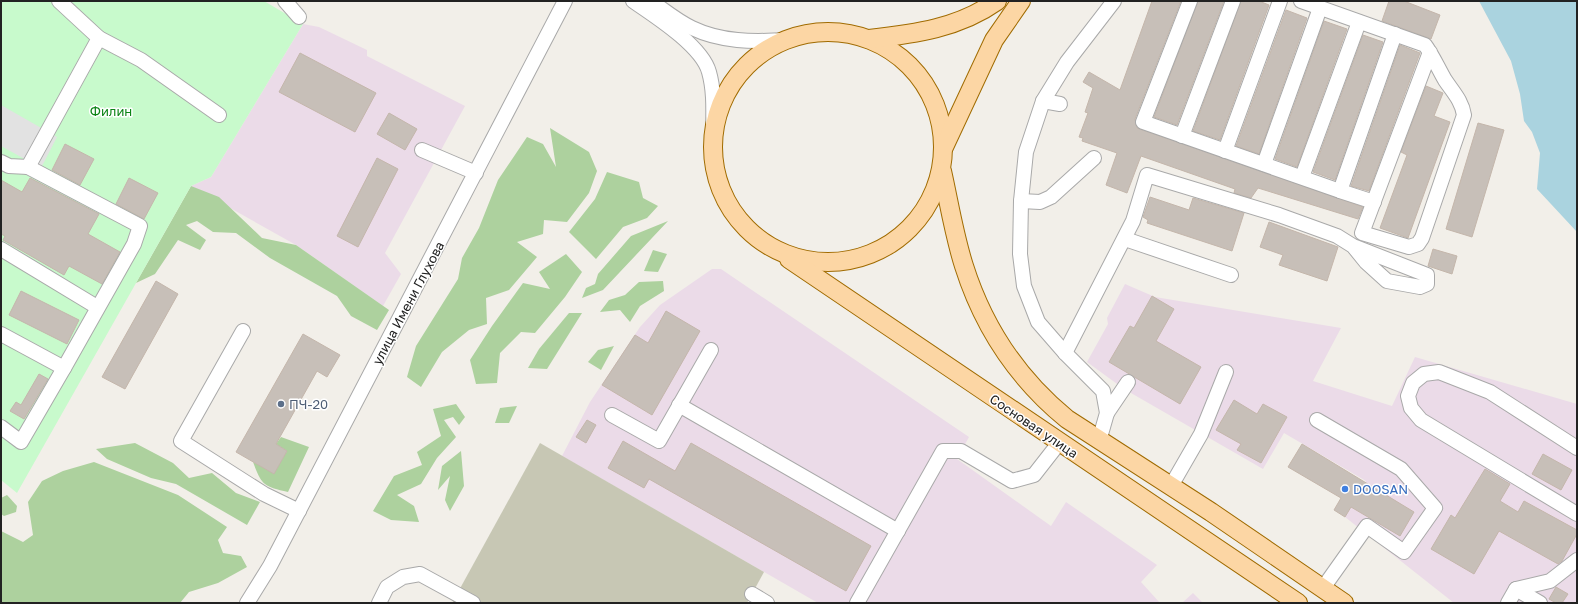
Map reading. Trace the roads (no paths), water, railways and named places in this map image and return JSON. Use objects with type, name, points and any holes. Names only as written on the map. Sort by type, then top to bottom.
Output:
[{"type":"main road","points":[[869,39],[922,33],[950,25],[997,1]]},
{"type":"main road","points":[[944,148],[994,40],[1021,1]]},
{"type":"main road","points":[[836,32],[869,39],[885,46],[900,56],[913,68],[924,82],[939,114],[943,131],[944,148],[941,170],[935,190],[925,210],[912,226],[901,236],[876,252],[856,259],[835,262],[820,262],[792,256],[772,248],[746,228],[726,201],[715,170],[713,137],[722,102],[741,71],[754,58],[785,40],[801,35],[836,32]]},
{"type":"main road","name":"Сосновая улица","points":[[941,170],[963,265],[982,314],[1013,364],[1031,386],[1058,411],[1099,441],[1171,486],[1344,603]]},
{"type":"main road","name":"Сосновая улица","points":[[772,248],[1298,603]]},
{"type":"street","points":[[59,1],[99,38],[141,60],[218,115]]},
{"type":"street","points":[[284,1],[299,17]]},
{"type":"street","name":"улица Имени Глухова","points":[[247,603],[270,566],[565,1]]},
{"type":"street","points":[[633,1],[688,41],[709,70],[713,98],[713,137]]},
{"type":"street","points":[[651,1],[692,28],[723,38],[756,42],[785,40]]},
{"type":"street","points":[[1107,413],[1103,391],[1065,353],[1038,322],[1024,286],[1020,254],[1021,201],[1026,152],[1043,101],[1067,62],[1114,1]]},
{"type":"street","points":[[1190,1],[1143,122],[1374,202]]},
{"type":"street","points":[[1182,136],[1233,1]]},
{"type":"street","points":[[1225,151],[1280,1]]},
{"type":"street","points":[[1301,1],[1425,45],[1430,52],[1463,106],[1464,115],[1422,238],[1418,244],[1409,247],[1362,233],[1430,52]]},
{"type":"street","points":[[1264,164],[1320,8]]},
{"type":"street","points":[[1302,177],[1359,22]]},
{"type":"street","points":[[1340,191],[1395,34]]},
{"type":"street","points":[[28,167],[99,38]]},
{"type":"street","points":[[1043,101],[1060,104]]},
{"type":"street","points":[[422,150],[476,173]]},
{"type":"street","points":[[1021,201],[1040,202],[1051,197],[1094,158]]},
{"type":"street","points":[[1,162],[9,166],[28,167],[140,226],[134,244],[21,442],[1,427]]},
{"type":"street","points":[[1065,353],[1133,221],[1147,175],[1279,214],[1337,236],[1353,246],[1427,275],[1427,284],[1420,287],[1387,281],[1366,262],[1353,246]]},
{"type":"street","points":[[1125,238],[1231,275]]},
{"type":"street","points":[[1,249],[97,307]]},
{"type":"street","points":[[243,331],[182,441],[264,494],[299,511]]},
{"type":"street","points":[[1,334],[64,368]]},
{"type":"street","points":[[612,415],[658,442],[711,350]]},
{"type":"street","points":[[1171,486],[1201,434],[1226,372]]},
{"type":"street","points":[[1577,448],[1490,392],[1438,372],[1424,374],[1413,383],[1408,396],[1411,408],[1421,420],[1577,514]]},
{"type":"street","points":[[1099,441],[1107,413],[1128,382]]},
{"type":"street","points":[[679,405],[898,531]]},
{"type":"street","points":[[1317,420],[1401,469],[1435,508],[1404,552],[1367,526],[1323,588]]},
{"type":"street","points":[[857,603],[943,451],[962,451],[1012,482],[1034,476],[1059,443]]},
{"type":"street","points":[[1508,603],[1516,589],[1550,581],[1577,560]]},
{"type":"street","points":[[379,603],[387,587],[402,577],[420,574],[474,603]]},
{"type":"street","points":[[1516,589],[1540,603]]},
{"type":"street","points":[[752,594],[767,603]]},
{"type":"water","points":[[1479,1],[1577,1],[1577,232],[1537,189],[1540,153],[1532,132],[1524,121],[1520,94],[1511,61]]},
{"type":"place","name":"ПЧ-20","points":[[281,404]]},
{"type":"place","name":"DOOSAN","points":[[1345,489]]},
{"type":"park label","name":"Филин","points":[[111,111]]}]
